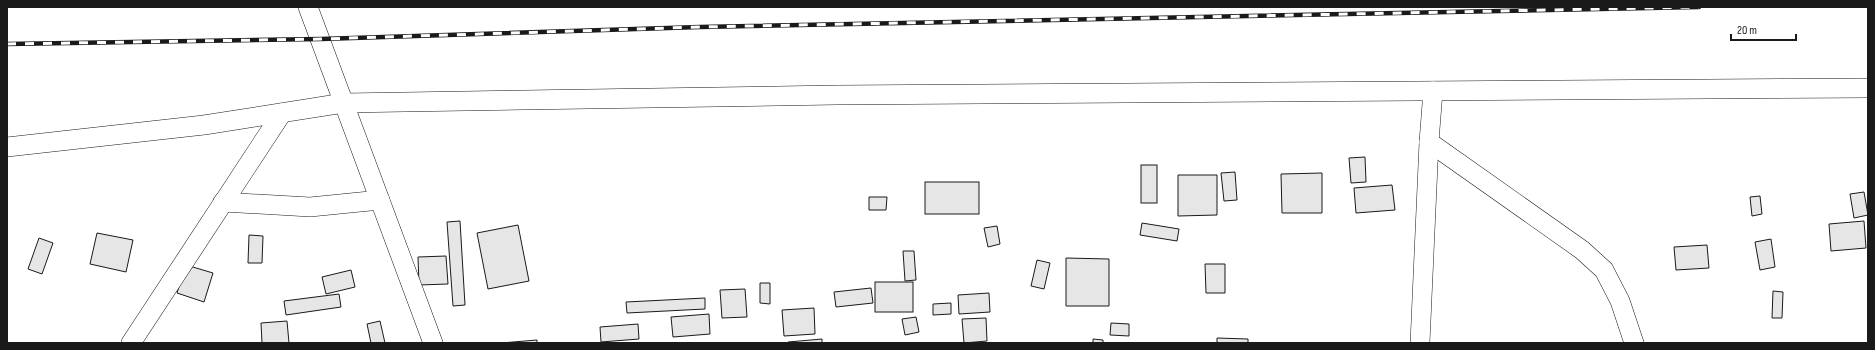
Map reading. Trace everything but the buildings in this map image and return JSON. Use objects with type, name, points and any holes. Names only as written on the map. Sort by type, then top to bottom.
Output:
[{"type":"street","points":[[308,7],[433,343]]},
{"type":"street","points":[[7,147],[204,125],[344,102],[836,95],[1868,88]]},
{"type":"street","points":[[1420,343],[1428,142],[1433,91]]},
{"type":"street","points":[[131,343],[282,113]]},
{"type":"street","points":[[1428,142],[1582,250],[1604,270],[1620,301],[1634,343]]},
{"type":"street","points":[[223,202],[310,207],[380,200]]},
{"type":"railway","points":[[7,44],[321,39],[700,27],[1699,7]]}]
